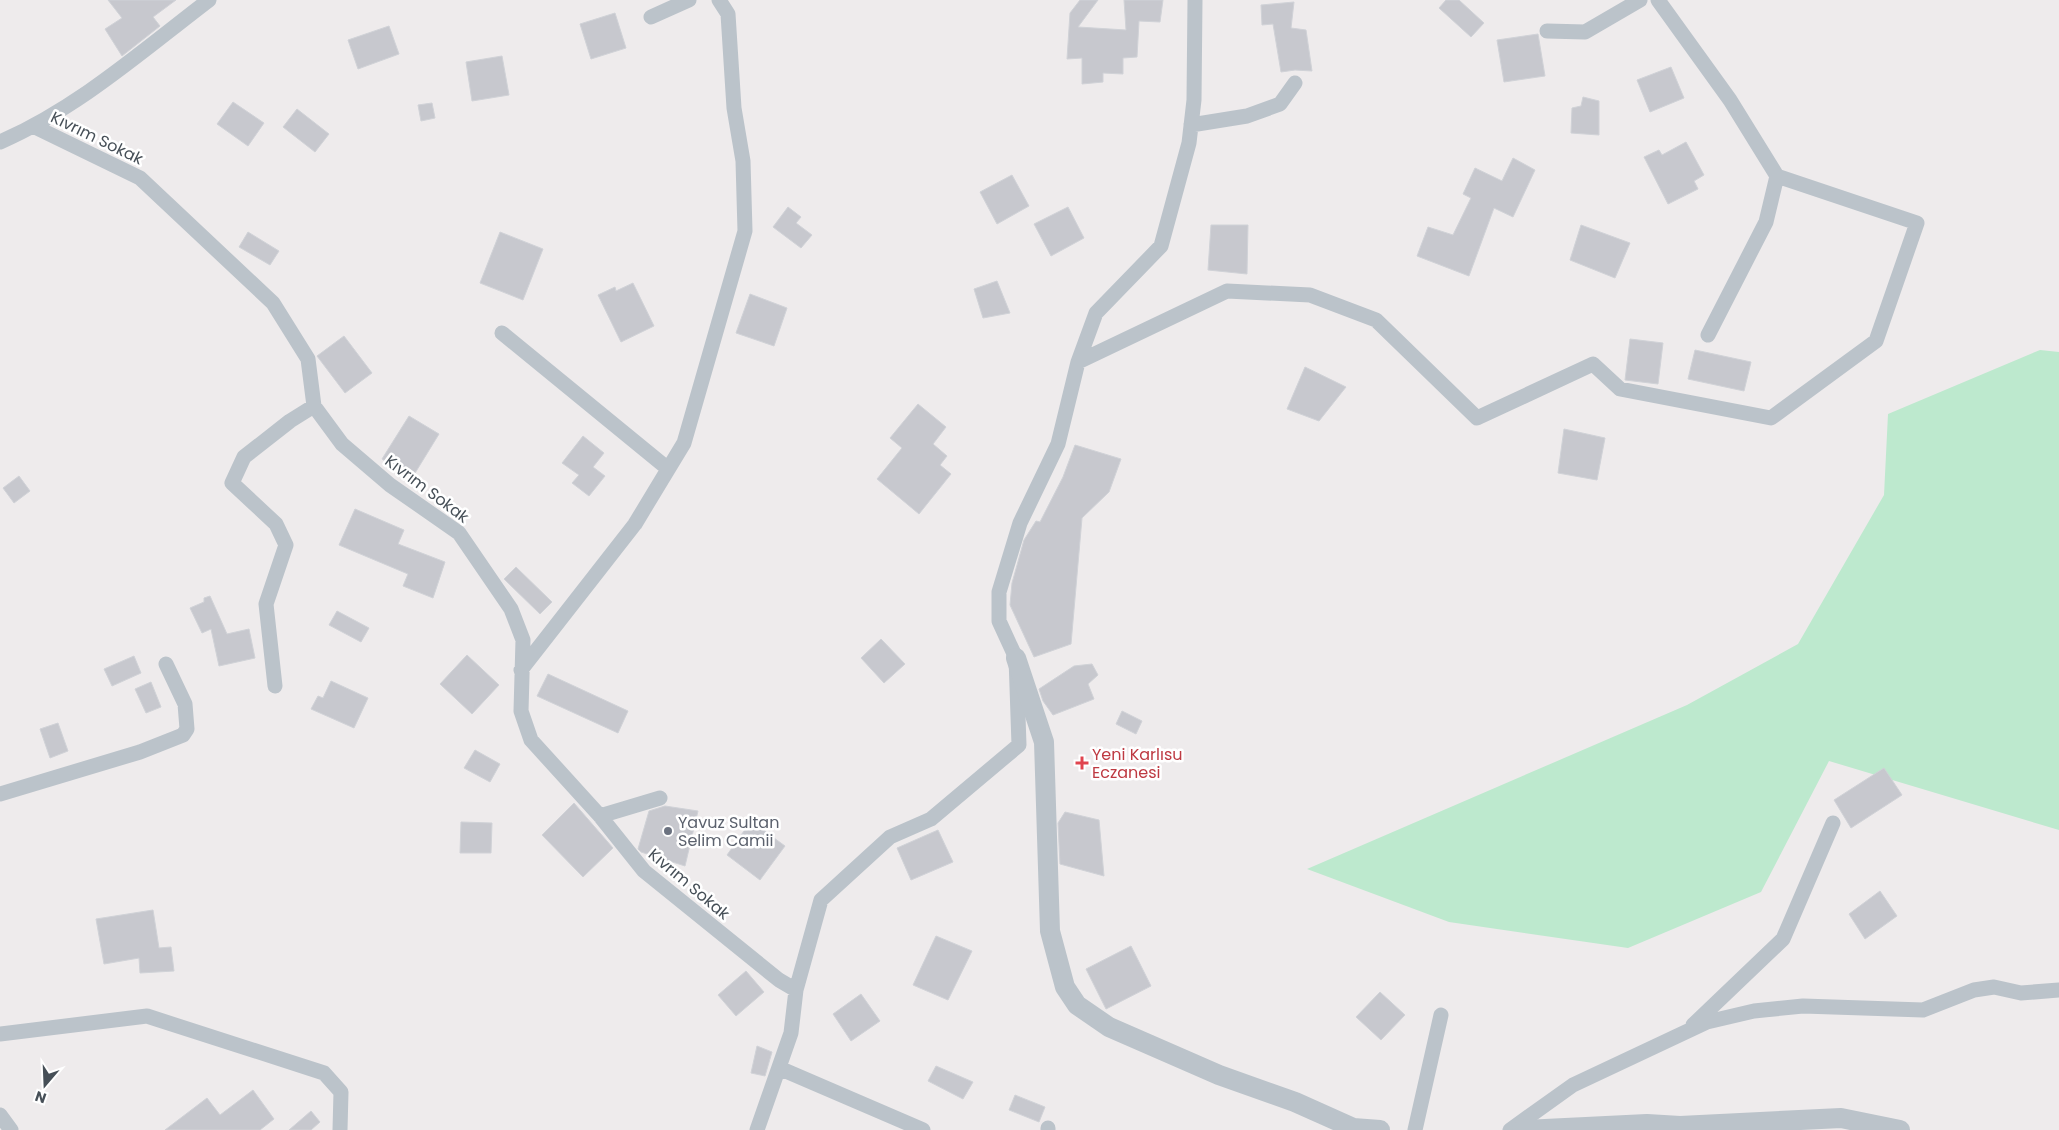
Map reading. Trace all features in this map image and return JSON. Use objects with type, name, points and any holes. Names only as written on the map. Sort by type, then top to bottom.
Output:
[{"type":"street","points":[[0,142],[35,127],[80,99],[209,0]]},
{"type":"street","points":[[650,17],[689,0]]},
{"type":"street","points":[[521,670],[635,524],[667,468],[684,443],[746,231],[743,161],[734,108],[728,14],[719,0]]},
{"type":"street","points":[[1195,0],[1195,52],[1191,125],[1181,178],[1161,246],[1096,313],[1078,362],[1058,444],[1020,523],[999,592],[999,621],[1016,658],[1044,742],[1050,931],[1065,987],[1077,1005],[1108,1028],[1219,1075],[1295,1102],[1352,1129],[1380,1130]]},
{"type":"street","points":[[1547,31],[1585,32],[1640,0]]},
{"type":"street","points":[[1078,362],[1227,291],[1310,295],[1376,320],[1477,418],[1593,364],[1620,389],[1771,418],[1876,341],[1917,222],[1778,176],[1730,100],[1658,0]]},
{"type":"street","points":[[1191,125],[1247,116],[1280,104],[1295,83]]},
{"type":"street","name":"Kıvrım Sokak","points":[[35,127],[140,178],[273,303],[308,358],[314,406],[342,444],[390,486],[459,533],[511,609],[522,640],[521,711],[531,740],[600,816],[644,871],[779,980],[796,990]]},
{"type":"street","points":[[1708,335],[1766,222],[1778,176]]},
{"type":"street","points":[[502,333],[667,468]]},
{"type":"street","points":[[275,686],[266,604],[286,545],[276,524],[232,483],[244,457],[290,421],[314,406]]},
{"type":"street","points":[[757,1130],[791,1033],[796,990],[821,900],[890,837],[931,819],[1019,745],[1016,658]]},
{"type":"street","points":[[0,794],[140,752],[183,736],[187,729],[184,704],[166,664]]},
{"type":"street","points":[[600,816],[660,798]]},
{"type":"street","points":[[1680,1036],[1741,982],[1783,939],[1833,823]]},
{"type":"street","points":[[1510,1130],[1573,1085],[1707,1022],[1754,1011],[1803,1006],[1923,1010],[1974,990],[1994,987],[2021,993],[2059,990]]},
{"type":"street","points":[[0,1034],[147,1016],[324,1073],[341,1092],[340,1130]]},
{"type":"street","points":[[1415,1130],[1441,1016]]},
{"type":"street","points":[[779,1068],[923,1130]]},
{"type":"street","points":[[0,1115],[11,1130]]},
{"type":"street","points":[[1522,1130],[1647,1124],[1672,1128],[1841,1118],[1900,1130]]},
{"type":"green space","points":[[2040,350],[2059,352],[2059,830],[1829,761],[1761,892],[1628,948],[1449,922],[1307,869],[1687,705],[1798,644],[1884,495],[1888,414]]},
{"type":"building","points":[[108,0],[176,0],[153,17],[160,26],[122,56],[105,29],[122,18]]},
{"type":"building","points":[[1080,0],[1098,0],[1078,27],[1126,30],[1124,0],[1163,0],[1160,22],[1139,21],[1137,57],[1123,58],[1123,74],[1103,73],[1103,82],[1082,84],[1082,58],[1067,59],[1070,13]]},
{"type":"building","points":[[1446,0],[1459,0],[1484,23],[1471,37],[1439,8]]},
{"type":"building","points":[[1294,2],[1291,28],[1306,30],[1312,71],[1295,70],[1281,72],[1273,24],[1262,25],[1261,5]]},
{"type":"building","points":[[615,13],[626,48],[591,59],[580,24]]},
{"type":"building","points":[[389,26],[399,54],[358,69],[348,40]]},
{"type":"building","points":[[1538,34],[1545,76],[1504,82],[1497,40]]},
{"type":"building","points":[[502,56],[509,95],[472,101],[466,62]]},
{"type":"building","points":[[1671,67],[1684,98],[1650,112],[1637,80]]},
{"type":"building","points":[[1583,97],[1599,101],[1599,135],[1571,133],[1572,108],[1581,106]]},
{"type":"building","points":[[233,102],[264,123],[248,146],[217,124]]},
{"type":"building","points":[[432,103],[435,118],[421,121],[418,105]]},
{"type":"building","points":[[297,109],[329,134],[315,152],[283,127]]},
{"type":"building","points":[[1686,142],[1704,175],[1694,181],[1698,189],[1668,204],[1644,157],[1659,150],[1662,155]]},
{"type":"building","points":[[1513,158],[1535,170],[1513,217],[1494,208],[1469,276],[1417,256],[1428,227],[1453,235],[1471,198],[1463,194],[1475,168],[1502,181]]},
{"type":"building","points":[[1012,175],[1029,206],[997,224],[980,192]]},
{"type":"building","points":[[788,207],[801,217],[796,223],[812,235],[801,248],[773,227]]},
{"type":"building","points":[[1068,207],[1084,238],[1051,256],[1034,224]]},
{"type":"building","points":[[1211,225],[1248,225],[1247,274],[1208,270]]},
{"type":"building","points":[[1581,225],[1630,243],[1615,278],[1570,260]]},
{"type":"building","points":[[248,232],[279,251],[270,265],[239,247]]},
{"type":"building","points":[[500,232],[543,249],[523,300],[480,283]]},
{"type":"building","points":[[997,281],[1010,313],[983,318],[974,289]]},
{"type":"building","points":[[633,283],[654,326],[621,342],[598,295],[615,287],[616,291]]},
{"type":"building","points":[[750,294],[787,308],[774,346],[736,333]]},
{"type":"building","points":[[344,336],[372,373],[345,393],[317,356]]},
{"type":"building","points":[[1630,339],[1663,343],[1658,384],[1625,380]]},
{"type":"building","points":[[1695,350],[1751,362],[1744,391],[1688,379]]},
{"type":"building","points":[[1305,367],[1346,387],[1319,421],[1287,409]]},
{"type":"building","points":[[918,404],[946,427],[933,444],[947,456],[940,465],[951,474],[919,514],[877,479],[902,448],[890,438]]},
{"type":"building","points":[[409,416],[439,434],[412,478],[382,459]]},
{"type":"building","points":[[1564,429],[1605,438],[1597,480],[1558,473]]},
{"type":"building","points":[[583,436],[604,453],[593,467],[605,476],[589,496],[572,483],[579,475],[562,463]]},
{"type":"building","points":[[1075,445],[1121,459],[1109,492],[1082,518],[1071,644],[1034,657],[1010,605],[1012,583],[1024,540],[1036,521],[1040,522],[1063,477]]},
{"type":"building","points":[[19,476],[30,491],[14,503],[3,488]]},
{"type":"building","points":[[355,509],[404,530],[398,544],[445,562],[433,598],[403,586],[408,574],[339,545]]},
{"type":"building","points":[[516,567],[552,602],[540,614],[504,579]]},
{"type":"building","points":[[210,596],[227,634],[249,629],[255,658],[219,666],[211,629],[202,633],[190,608],[204,602],[204,598]]},
{"type":"building","points":[[337,611],[369,628],[361,642],[329,625]]},
{"type":"building","points":[[881,639],[905,664],[884,683],[861,658]]},
{"type":"building","points":[[467,655],[499,685],[472,714],[440,684]]},
{"type":"building","points":[[134,656],[141,673],[112,686],[104,669]]},
{"type":"building","points":[[1092,664],[1098,675],[1088,684],[1094,699],[1053,715],[1043,701],[1039,689],[1074,666]]},
{"type":"building","points":[[548,674],[628,711],[618,733],[537,696]]},
{"type":"building","points":[[331,681],[368,698],[354,728],[311,709],[318,696],[323,698]]},
{"type":"building","points":[[151,682],[161,707],[146,713],[135,689]]},
{"type":"building","points":[[1122,711],[1142,721],[1136,734],[1116,724]]},
{"type":"building","points":[[58,723],[68,751],[50,758],[40,729]]},
{"type":"building","points":[[475,750],[500,764],[490,782],[464,768]]},
{"type":"building","points":[[1884,768],[1902,795],[1851,828],[1834,800]]},
{"type":"building","points":[[574,803],[613,848],[583,877],[542,835]]},
{"type":"building","name":"Yavuz Sultan Selim Camii","points":[[665,806],[698,811],[685,866],[641,852],[638,849],[649,811]]},
{"type":"building","points":[[1065,812],[1099,820],[1104,876],[1060,864],[1058,823]]},
{"type":"building","points":[[751,821],[785,846],[760,880],[727,855]]},
{"type":"building","points":[[461,822],[492,823],[491,853],[460,853]]},
{"type":"building","points":[[938,830],[953,862],[911,880],[897,848]]},
{"type":"building","points":[[1880,891],[1897,916],[1865,939],[1849,914]]},
{"type":"building","points":[[153,910],[159,948],[171,947],[174,971],[140,973],[139,958],[104,964],[96,919]]},
{"type":"building","points":[[936,936],[972,951],[948,1000],[913,985]]},
{"type":"building","points":[[1131,946],[1151,986],[1106,1009],[1086,969]]},
{"type":"building","points":[[746,971],[764,992],[736,1016],[718,995]]},
{"type":"building","points":[[1380,992],[1405,1015],[1381,1040],[1356,1017]]},
{"type":"building","points":[[861,994],[880,1021],[851,1041],[833,1014]]},
{"type":"building","points":[[757,1046],[772,1052],[765,1076],[751,1073]]},
{"type":"building","points":[[936,1066],[973,1082],[963,1099],[928,1081]]},
{"type":"building","points":[[253,1090],[274,1119],[260,1130],[165,1130],[207,1098],[220,1115]]},
{"type":"building","points":[[1015,1095],[1045,1107],[1039,1122],[1009,1110]]},
{"type":"building","points":[[311,1111],[320,1122],[311,1130],[289,1130]]},
{"type":"place","name":"Yeni Karlısu Eczanesi","points":[[1082,763]]},
{"type":"place","name":"Yavuz Sultan Selim Camii","points":[[668,831]]}]
